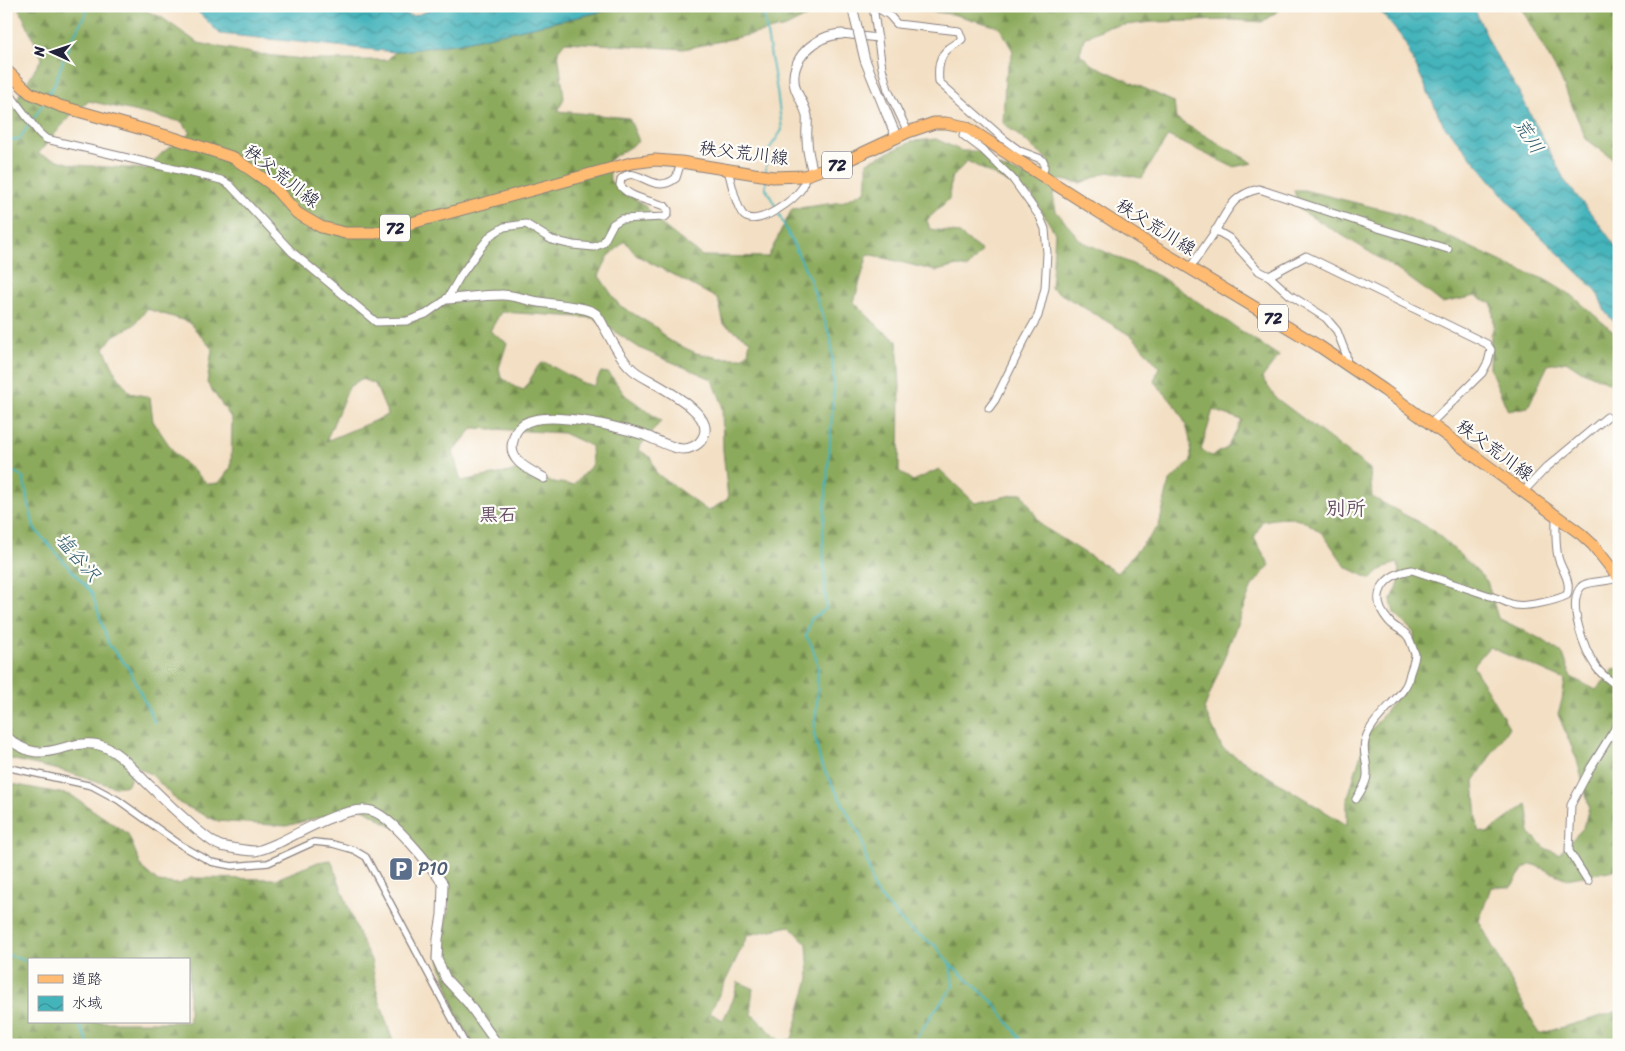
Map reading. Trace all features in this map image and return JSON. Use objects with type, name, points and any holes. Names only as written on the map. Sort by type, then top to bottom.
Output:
[{"type":"main road","name":"秩父荒川線","points":[[6,70],[30,93],[60,106],[174,138],[234,158],[271,184],[297,213],[321,227],[345,233],[375,233],[631,163],[655,160],[682,162],[773,178],[808,175],[848,160],[908,132],[934,123],[966,127],[1141,239],[1319,346],[1347,365],[1556,516],[1593,545],[1618,577]]},
{"type":"street","points":[[852,6],[865,60],[897,138]]},
{"type":"street","points":[[874,6],[888,90],[908,132]]},
{"type":"street","points":[[874,6],[889,15],[897,24],[960,31],[962,38],[956,45],[945,51],[940,61],[940,82],[1005,140],[1020,151],[1041,159],[1044,162],[1044,169],[1041,175]]},
{"type":"street","points":[[728,170],[740,212],[745,217],[752,219],[771,215],[801,189],[808,175],[807,116],[795,89],[794,78],[797,65],[804,52],[813,43],[827,36],[842,34],[878,38]]},
{"type":"street","points":[[6,89],[46,139],[209,177],[230,185],[292,252],[376,322],[407,321],[426,314],[447,299],[479,250],[491,236],[504,227],[526,224],[552,240],[594,247],[603,243],[613,224],[621,219],[665,217],[668,214],[665,206],[632,194],[620,185],[621,179],[628,174],[632,174],[659,185],[666,185],[676,178],[682,162]]},
{"type":"street","points":[[966,127],[963,135],[983,150],[1012,178],[1040,217],[1045,229],[1047,253],[1044,288],[1038,316],[1024,339],[995,400],[989,408]]},
{"type":"street","points":[[1190,268],[1216,230],[1230,205],[1247,192],[1259,189],[1448,249]]},
{"type":"street","points":[[1216,230],[1229,238],[1259,271],[1269,276],[1290,296],[1326,318],[1337,331],[1346,354],[1347,365]]},
{"type":"street","points":[[1269,276],[1306,256],[1487,344],[1491,350],[1488,362],[1482,373],[1430,424]]},
{"type":"street","points":[[447,299],[502,294],[583,309],[596,314],[626,363],[635,372],[693,409],[705,424],[704,437],[700,442],[692,447],[682,449],[626,430],[580,420],[536,420],[524,423],[515,431],[512,444],[514,455],[520,464],[544,478]]},
{"type":"street","points":[[1523,492],[1546,468],[1607,417]]},
{"type":"street","points":[[1356,799],[1368,775],[1364,743],[1369,730],[1406,686],[1415,654],[1409,636],[1389,622],[1382,611],[1378,601],[1380,588],[1387,580],[1399,572],[1412,570],[1512,605],[1522,606],[1560,598],[1567,595],[1569,588],[1568,578],[1559,559],[1555,537],[1556,516]]},
{"type":"street","points":[[1618,577],[1604,582],[1584,585],[1580,588],[1577,596],[1576,618],[1579,631],[1596,667],[1619,688]]},
{"type":"street","points":[[1588,881],[1569,851],[1571,805],[1587,773],[1619,722]]},
{"type":"street","points":[[6,736],[15,744],[28,750],[53,752],[87,744],[100,745],[116,753],[203,834],[219,845],[233,848],[256,851],[347,812],[359,809],[374,812],[386,820],[405,838],[444,884],[443,908],[438,939],[438,959],[446,979],[468,1003],[498,1045]]},
{"type":"street","points":[[6,767],[92,786],[118,800],[181,845],[211,862],[232,866],[268,863],[314,842],[333,844],[354,850],[366,857],[466,1045]]},
{"type":"green space","points":[[18,6],[135,6],[161,17],[198,43],[257,54],[313,60],[387,60],[395,52],[460,43],[627,6],[848,6],[813,13],[786,27],[684,49],[565,42],[558,51],[564,98],[558,111],[629,118],[639,141],[609,160],[610,181],[645,206],[662,225],[702,256],[768,257],[792,209],[842,202],[865,191],[867,162],[913,141],[936,139],[962,151],[979,151],[991,164],[1038,180],[1050,175],[1047,159],[1003,123],[1005,78],[1013,51],[999,27],[952,14],[883,6],[1279,6],[1278,11],[1262,22],[1233,20],[1153,22],[1107,27],[1084,38],[1080,53],[1091,64],[1174,102],[1176,119],[1253,163],[1233,167],[1168,136],[1142,178],[1107,172],[1081,183],[1060,180],[1053,195],[1056,211],[1081,241],[1159,276],[1279,356],[1262,378],[1276,398],[1370,469],[1372,497],[1433,530],[1487,581],[1498,618],[1543,640],[1563,654],[1571,677],[1596,690],[1614,669],[1619,668],[1619,871],[1614,870],[1567,879],[1532,864],[1524,868],[1511,887],[1491,887],[1479,921],[1539,1034],[1619,1011],[1619,1045],[474,1045],[457,1016],[437,953],[450,905],[407,835],[360,807],[286,826],[217,821],[179,803],[152,775],[135,766],[128,785],[115,787],[63,771],[6,758],[6,116],[42,58]],"holes":[[[89,101],[182,122],[191,133],[163,152],[146,169],[75,165],[38,154],[70,116]],[[967,161],[1032,195],[1055,233],[1051,288],[1133,337],[1159,367],[1154,382],[1182,417],[1189,437],[1191,461],[1169,482],[1159,526],[1117,573],[1042,526],[1022,493],[975,503],[939,469],[913,481],[899,471],[900,386],[897,341],[881,329],[854,302],[868,254],[936,271],[957,266],[968,268],[982,251],[958,233],[930,229],[927,220],[949,199],[951,179]],[[625,241],[636,255],[718,299],[724,324],[750,341],[748,353],[742,358],[719,358],[696,353],[666,339],[657,328],[619,305],[599,276],[608,257]],[[147,309],[189,322],[212,349],[207,383],[232,419],[231,467],[219,483],[208,484],[175,454],[153,421],[150,397],[130,393],[116,374],[104,348],[113,336],[134,325]],[[501,312],[594,318],[641,349],[712,379],[722,403],[723,450],[728,499],[708,511],[656,473],[651,458],[638,449],[661,421],[625,395],[609,373],[601,372],[594,386],[583,383],[544,362],[538,366],[524,390],[515,387],[501,377],[499,368],[507,343],[490,331]],[[361,379],[375,384],[388,415],[326,441],[349,387]],[[1213,410],[1242,420],[1227,448],[1211,456],[1201,450]],[[473,428],[563,433],[591,446],[592,465],[573,485],[548,481],[520,470],[461,481],[453,452]],[[1288,517],[1306,522],[1323,534],[1346,567],[1371,579],[1385,567],[1398,563],[1400,581],[1391,601],[1394,613],[1414,633],[1413,666],[1406,686],[1363,740],[1364,743],[1347,801],[1347,825],[1222,748],[1204,709],[1252,586],[1270,565],[1254,538],[1262,521]],[[1489,647],[1565,680],[1558,714],[1577,760],[1589,806],[1584,827],[1559,854],[1545,848],[1529,832],[1527,804],[1487,833],[1478,831],[1474,781],[1509,727],[1473,666]],[[790,926],[807,944],[809,978],[792,1039],[781,1042],[752,1014],[753,988],[738,982],[733,1000],[723,1020],[710,1013],[748,935]]]},
{"type":"green space","points":[[1520,6],[1619,6],[1619,163],[1586,139],[1560,77]]},
{"type":"green space","points":[[1294,190],[1304,190],[1397,213],[1515,268],[1544,279],[1574,297],[1619,337],[1619,387],[1578,369],[1566,361],[1548,365],[1528,407],[1508,411],[1490,369],[1491,336],[1494,325],[1492,304],[1476,296],[1442,303],[1390,265],[1300,210]]},
{"type":"green space","points":[[6,783],[71,795],[128,834],[142,868],[158,882],[179,884],[191,878],[276,879],[318,862],[331,860],[358,933],[371,960],[378,996],[394,1045],[6,1044]]},
{"type":"water","points":[[192,6],[210,6],[216,11],[231,9],[235,6],[368,6],[414,16],[441,6],[627,6],[460,43],[395,52],[220,34]]},
{"type":"water","name":"荒川","points":[[1376,6],[1473,6],[1493,50],[1519,92],[1565,181],[1619,251],[1619,327],[1606,313],[1596,290],[1525,221],[1443,124],[1403,39]]},
{"type":"waterway","name":"塩谷沢","points":[[47,96],[54,85],[71,40],[90,6]]},
{"type":"waterway","points":[[762,6],[782,130],[766,154],[766,173]]},
{"type":"waterway","name":"塩谷沢","points":[[32,121],[43,104]]},
{"type":"waterway","name":"塩谷沢","points":[[6,141],[19,139],[29,125]]},
{"type":"waterway","points":[[766,180],[766,189],[776,207]]},
{"type":"waterway","points":[[778,212],[808,275],[831,339],[834,387],[823,535],[826,609],[811,619],[806,636],[812,646],[818,665],[814,733],[821,764],[861,837],[874,890],[908,928],[936,946],[949,963],[994,1003],[1025,1045]]},
{"type":"waterway","name":"塩谷沢","points":[[6,467],[23,477],[34,528],[92,593],[109,645],[128,667],[155,723]]},
{"type":"waterway","points":[[6,954],[28,962]]},
{"type":"waterway","points":[[912,1045],[953,987],[950,963]]},
{"type":"waterway","points":[[79,1024],[89,1045]]},
{"type":"place","name":"P10","points":[[401,869]]},
{"type":"district","name":"別所","points":[[1346,508]]},
{"type":"district","name":"黒石","points":[[498,514]]}]
